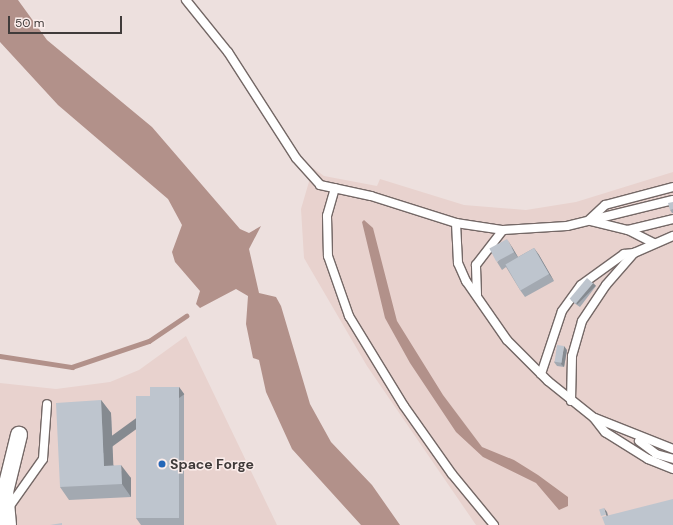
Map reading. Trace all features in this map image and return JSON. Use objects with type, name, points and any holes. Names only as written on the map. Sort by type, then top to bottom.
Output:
[{"type":"street","points":[[6,520],[5,492],[19,435]]},
{"type":"lane","points":[[186,0],[228,52],[296,158],[320,185],[371,196],[456,223],[503,230],[546,229],[588,221],[673,200]]},
{"type":"lane","points":[[588,221],[605,205],[673,187]]},
{"type":"lane","points":[[335,188],[327,216],[328,256],[349,316],[404,406],[452,474],[494,525]]},
{"type":"lane","points":[[628,230],[673,219]]},
{"type":"lane","points":[[588,221],[628,230],[654,243]]},
{"type":"lane","points":[[456,223],[458,263],[477,298],[507,340],[571,401],[594,418],[626,433],[673,449]]},
{"type":"lane","points":[[477,298],[476,265],[503,230]]},
{"type":"lane","points":[[541,374],[554,328],[569,299],[599,269],[624,254],[634,253],[673,236]]},
{"type":"lane","points":[[571,401],[572,356],[582,321],[606,285],[634,253]]},
{"type":"lane","points":[[6,520],[43,459],[47,404]]},
{"type":"lane","points":[[594,418],[605,432],[630,448],[673,469]]},
{"type":"lane","points":[[626,433],[656,454],[673,459]]},
{"type":"shaded area","points":[[0,0],[18,0],[47,40],[152,127],[240,229],[249,233],[261,226],[249,249],[259,293],[276,297],[281,306],[310,404],[331,442],[372,485],[400,525],[361,525],[292,449],[266,392],[259,360],[253,358],[246,324],[248,296],[236,289],[200,308],[196,304],[200,291],[175,262],[172,252],[182,225],[168,199],[58,105],[0,42]]},
{"type":"shaded area","points":[[313,168],[324,176],[377,186],[380,179],[464,205],[526,210],[576,202],[673,172],[673,525],[476,525],[367,366],[304,258],[301,209]]},
{"type":"shaded area","points":[[364,220],[373,228],[397,321],[443,395],[482,447],[514,460],[538,475],[568,497],[568,506],[559,510],[536,483],[483,457],[456,432],[410,363],[385,318],[362,222]]},
{"type":"shaded area","points":[[186,336],[277,525],[0,525],[0,383],[56,389],[110,382],[139,370]]},
{"type":"building","points":[[673,202],[673,209],[670,210],[668,203]]},
{"type":"building","points":[[507,239],[514,252],[496,262],[489,248]]},
{"type":"building","points":[[534,248],[549,274],[520,290],[505,264]]},
{"type":"building","points":[[587,278],[593,283],[576,304],[570,299]]},
{"type":"building","points":[[557,345],[564,346],[562,363],[555,362]]},
{"type":"building","name":"Space Forge","points":[[150,387],[179,387],[179,518],[136,518],[136,396],[150,396]]},
{"type":"building","points":[[101,400],[104,466],[121,465],[122,484],[60,487],[56,403]]},
{"type":"building","points":[[673,499],[673,525],[605,525],[602,517]]},
{"type":"building","points":[[604,508],[606,515],[601,516],[599,509]]},
{"type":"building","points":[[62,523],[62,525],[50,525]]},
{"type":"waterway","points":[[0,356],[72,367],[149,341],[186,316]]},
{"type":"place","name":"Space Forge","points":[[162,464]]}]
